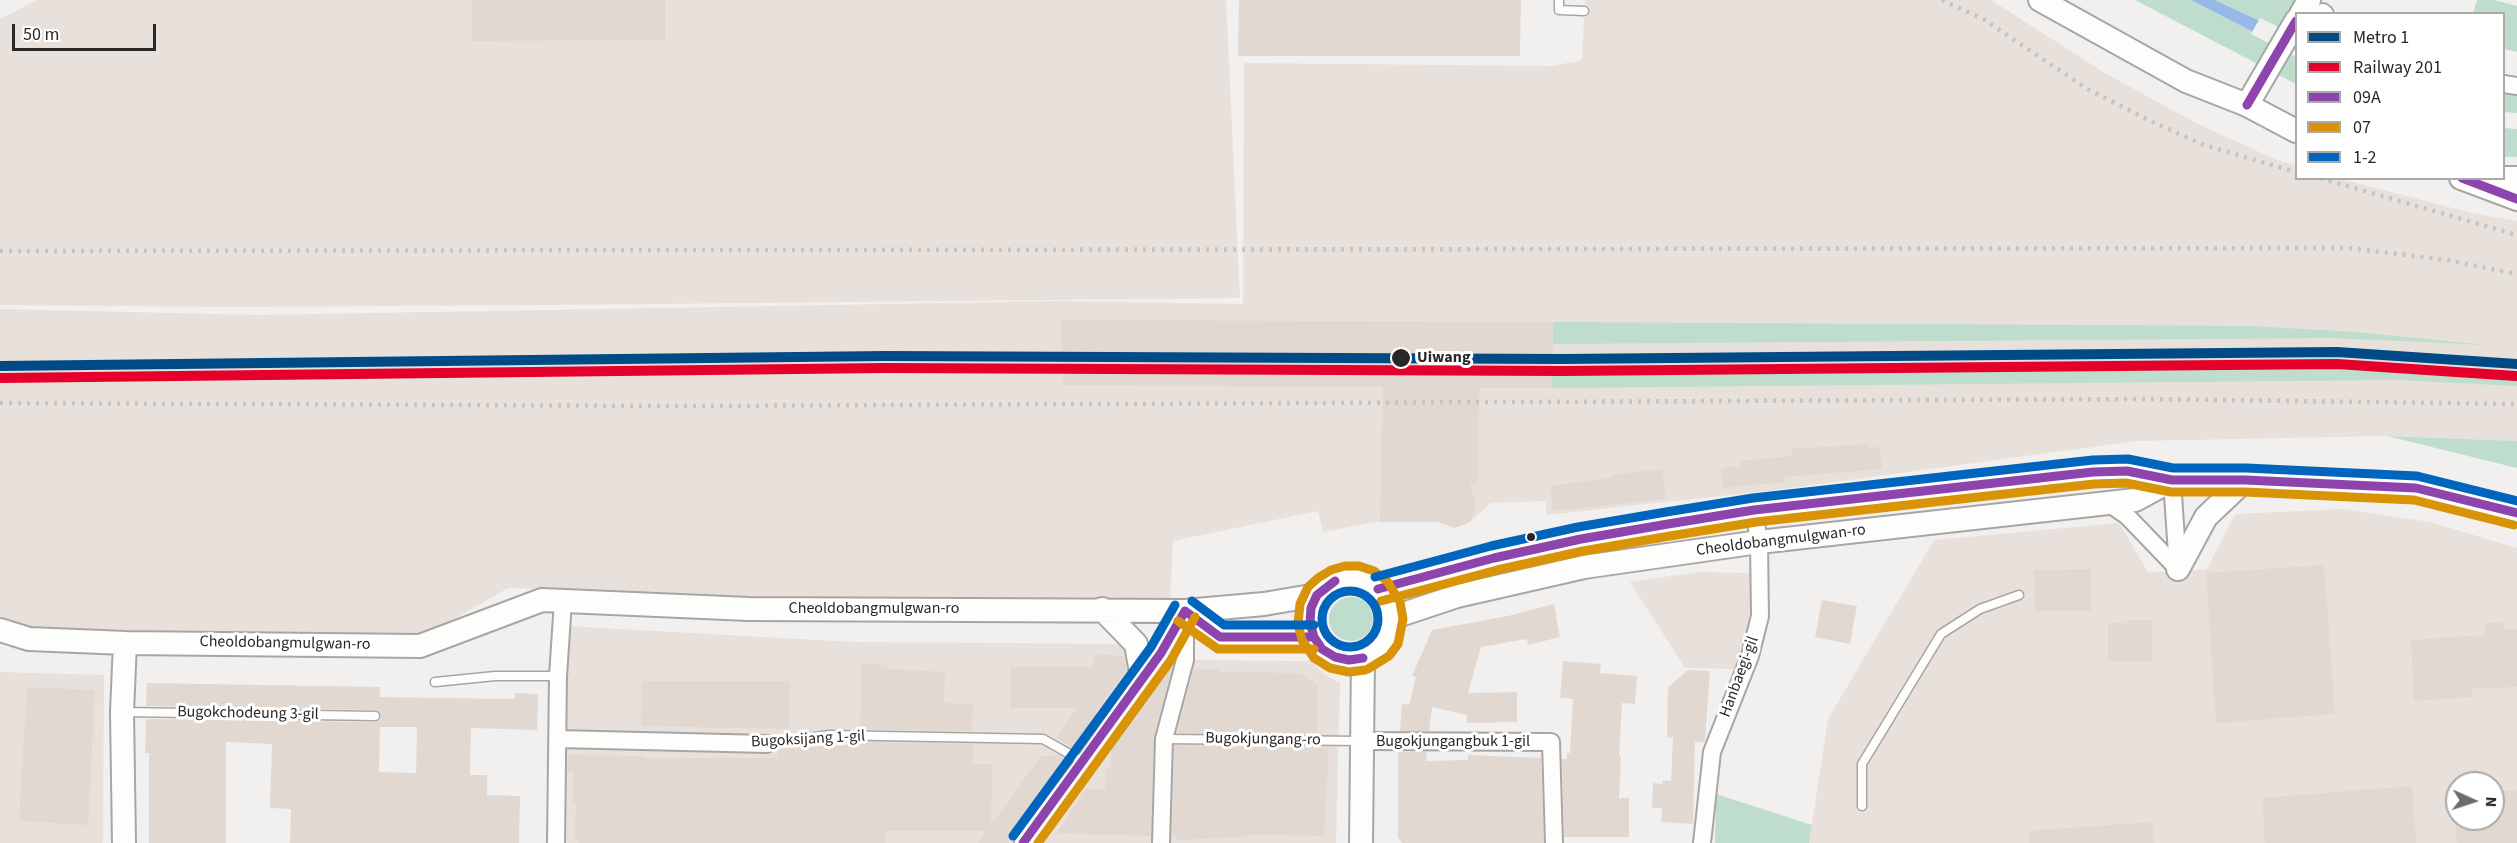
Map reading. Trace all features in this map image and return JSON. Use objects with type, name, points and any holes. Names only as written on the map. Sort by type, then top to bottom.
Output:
[{"type":"street","points":[[2040,0],[2186,81],[2247,105],[2295,130]]},
{"type":"street","points":[[2247,105],[2273,59],[2295,30]]},
{"type":"street","points":[[2465,180],[2517,199]]},
{"type":"street","name":"Cheoldobangmulgwan-ro","points":[[1378,589],[1494,558],[1581,539],[1754,510],[2093,472],[2127,471],[2172,480],[2245,480],[2416,488],[2517,513]]},
{"type":"street","points":[[2172,480],[2178,570]]},
{"type":"street","name":"Cheoldobangmulgwan-ro","points":[[1391,618],[1456,596],[1584,567],[1759,542],[2134,500],[2172,480]]},
{"type":"street","points":[[2178,570],[2206,517],[2245,480]]},
{"type":"street","points":[[2108,503],[2127,516],[2178,570]]},
{"type":"street","name":"Hanbaegi-gil","points":[[1702,843],[1712,752],[1750,656],[1760,616],[1759,542],[1754,510]]},
{"type":"street","points":[[1346,578],[1369,582],[1378,589],[1389,606],[1391,618],[1390,628],[1381,647],[1363,658],[1349,660],[1335,657],[1322,649],[1314,637],[1310,623],[1311,608],[1317,595],[1325,587],[1346,578]]},
{"type":"street","name":"Cheoldobangmulgwan-ro","points":[[0,630],[29,639],[125,643],[420,646],[542,600],[749,609],[1185,610],[1264,604],[1317,595]]},
{"type":"street","points":[[556,843],[558,676],[563,601]]},
{"type":"street","points":[[1102,609],[1136,644],[1141,672],[1137,687]]},
{"type":"street","points":[[1185,610],[1220,637],[1314,637]]},
{"type":"street","points":[[1023,843],[1161,653],[1185,610]]},
{"type":"street","points":[[1161,843],[1164,739],[1185,660],[1185,610]]},
{"type":"street","points":[[124,843],[122,712],[125,643]]},
{"type":"street","points":[[1361,843],[1363,658]]},
{"type":"street","name":"Bugoksijang 1-gil","points":[[558,739],[767,744]]},
{"type":"street","name":"Bugokjungangbuk 1-gil","points":[[1362,741],[1551,742],[1554,843]]},
{"type":"lane","points":[[1559,0],[1559,10],[1584,11]]},
{"type":"lane","points":[[1862,806],[1862,764],[1941,634],[1980,609],[2019,595]]},
{"type":"lane","points":[[435,682],[495,676],[558,676]]},
{"type":"lane","name":"Bugokchodeung 3-gil","points":[[122,712],[375,716]]},
{"type":"lane","name":"Bugoksijang 1-gil","points":[[767,744],[829,735],[1043,740],[1084,762]]},
{"type":"lane","name":"Bugokjungang-ro","points":[[1164,739],[1362,741]]},
{"type":"shaded area","points":[[37,0],[1226,0],[1240,298],[227,307],[0,305],[0,19]]},
{"type":"shaded area","points":[[1585,0],[1991,0],[2105,73],[2196,123],[2277,160],[2295,165],[2295,180],[2345,180],[2472,213],[2517,221],[2517,441],[2387,436],[2136,441],[1775,490],[1547,515],[1545,501],[1491,503],[1470,522],[1375,522],[1323,532],[1318,511],[1173,541],[1170,603],[868,601],[508,588],[412,643],[0,633],[0,309],[259,315],[1060,301],[1243,304],[1244,63],[1552,66],[1582,60]]},
{"type":"shaded area","points":[[2343,509],[2430,522],[2517,548],[2517,843],[1809,843],[1828,719],[1934,540],[2119,523],[2148,572],[2207,569],[2235,514]]},
{"type":"shaded area","points":[[1698,572],[1751,573],[1749,623],[1736,669],[1685,668],[1630,582]]},
{"type":"shaded area","points":[[567,626],[854,642],[1136,644],[1185,660],[1311,661],[1326,675],[1340,683],[1336,843],[562,843]]},
{"type":"shaded area","points":[[0,672],[104,675],[103,843],[0,843]]},
{"type":"green space","points":[[2135,0],[2191,0],[2295,53],[2295,83]]},
{"type":"green space","points":[[2215,0],[2301,0],[2323,12],[2295,12],[2295,38]]},
{"type":"green space","points":[[2477,0],[2494,0],[2517,6],[2517,52],[2505,49],[2505,12],[2473,12]]},
{"type":"green space","points":[[2505,82],[2517,85],[2517,113],[2505,112]]},
{"type":"green space","points":[[2505,128],[2517,129],[2517,157],[2505,157]]},
{"type":"green space","points":[[1553,322],[2250,326],[2356,332],[2487,345],[2333,338],[1553,344]]},
{"type":"green space","points":[[2332,358],[2517,372],[2517,386],[2397,380],[1552,388],[1552,367]]},
{"type":"green space","points":[[2387,436],[2517,441],[2517,468]]},
{"type":"green space","points":[[1351,597],[1366,604],[1373,619],[1366,634],[1351,641],[1336,634],[1329,619],[1336,604]]},
{"type":"green space","points":[[1716,794],[1812,825],[1809,843],[1715,843]]},
{"type":"water","points":[[2191,0],[2215,0],[2295,38],[2295,53]]},
{"type":"pier","points":[[2260,18],[2295,35],[2295,56],[2251,34]]},
{"type":"building","points":[[472,0],[665,0],[665,40],[472,41]]},
{"type":"building","points":[[1239,0],[1521,0],[1520,56],[1238,56]]},
{"type":"building","points":[[1061,320],[1553,322],[1552,388],[1479,388],[1478,483],[1470,483],[1476,507],[1470,522],[1455,528],[1438,522],[1380,522],[1383,387],[1063,385]]},
{"type":"building","points":[[1867,444],[1869,448],[1880,447],[1882,469],[1784,477],[1785,482],[1723,488],[1721,468],[1741,466],[1740,461],[1793,456],[1792,449]]},
{"type":"building","points":[[1662,469],[1666,499],[1553,511],[1550,486]]},
{"type":"building","points":[[2324,565],[2335,714],[2216,723],[2206,573]]},
{"type":"building","points":[[2091,569],[2091,610],[2034,611],[2034,570]]},
{"type":"building","points":[[1822,600],[1857,606],[1850,644],[1815,637]]},
{"type":"building","points":[[1554,604],[1560,637],[1528,645],[1527,639],[1481,647],[1468,693],[1517,692],[1517,722],[1467,723],[1467,715],[1432,707],[1429,731],[1400,731],[1402,703],[1409,705],[1416,677],[1412,676],[1432,630],[1508,616]]},
{"type":"building","points":[[2126,620],[2152,620],[2152,661],[2108,661],[2108,623],[2127,623]]},
{"type":"building","points":[[2504,622],[2505,629],[2517,629],[2517,687],[2472,688],[2472,697],[2414,701],[2411,640],[2486,635],[2485,623]]},
{"type":"building","points":[[1094,654],[1124,656],[1127,670],[1096,712],[1101,716],[1077,751],[1057,737],[1077,708],[1010,708],[1011,667],[1094,667]]},
{"type":"building","points":[[1563,661],[1601,664],[1600,673],[1637,676],[1635,704],[1622,703],[1619,756],[1621,756],[1619,798],[1629,798],[1629,837],[1564,837],[1562,759],[1567,759],[1567,753],[1570,753],[1573,699],[1560,698]]},
{"type":"building","points":[[862,664],[887,665],[887,669],[945,672],[944,703],[973,704],[972,731],[860,729]]},
{"type":"building","points":[[1167,666],[1172,669],[1154,739],[1151,836],[1057,833],[1086,789],[1105,790],[1106,767],[1111,767],[1111,742],[1120,729],[1124,731]]},
{"type":"building","points":[[1194,669],[1220,669],[1220,672],[1300,673],[1318,685],[1317,734],[1177,733]]},
{"type":"building","points":[[1688,670],[1710,671],[1705,740],[1695,742],[1693,824],[1661,822],[1662,808],[1652,808],[1653,783],[1663,784],[1663,780],[1671,781],[1673,738],[1667,737],[1668,687]]},
{"type":"building","points":[[642,681],[790,681],[789,729],[641,726]]},
{"type":"building","points":[[147,683],[380,687],[380,697],[515,699],[515,693],[538,694],[537,730],[471,728],[470,775],[487,775],[487,795],[520,796],[519,843],[290,843],[291,809],[270,808],[272,744],[226,742],[226,843],[149,843],[149,753],[145,753],[146,719],[375,722],[380,720],[381,716],[375,710],[146,706]],"holes":[[[380,727],[417,727],[416,773],[379,772]]]},
{"type":"building","points":[[27,687],[95,690],[88,825],[19,821]]},
{"type":"building","points":[[859,742],[973,744],[973,764],[992,764],[991,825],[1041,756],[1059,755],[1068,760],[1008,843],[978,843],[987,831],[885,831],[885,843],[580,843],[574,836],[576,803],[573,803],[574,772],[567,772],[568,755],[643,756],[643,758],[778,758],[778,749],[828,745],[859,746]]},
{"type":"building","points":[[1174,745],[1329,748],[1324,836],[1247,834],[1247,837],[1176,840],[1176,837],[1172,836]]},
{"type":"building","points":[[1398,752],[1427,752],[1426,761],[1468,760],[1468,755],[1541,758],[1544,843],[1402,843],[1398,837]]},
{"type":"building","points":[[2412,786],[2416,843],[2265,843],[2262,798]]},
{"type":"building","points":[[2517,790],[2517,843],[2457,843],[2456,831],[2505,831],[2505,791]]},
{"type":"building","points":[[2152,822],[2154,843],[2029,843],[2029,831]]},
{"type":"railway","points":[[1942,0],[1983,19],[2089,90],[2155,123],[2204,145],[2295,172]]},
{"type":"railway","points":[[2327,180],[2517,235]]},
{"type":"railway","points":[[0,251],[2349,248],[2447,260],[2517,274]]},
{"type":"railway","points":[[0,403],[681,406],[2145,399],[2517,404]]},
{"type":"metro line","name":"1","points":[[0,366],[885,356],[1562,359],[2337,352],[2517,364]]},
{"type":"rail line","name":"201","points":[[0,378],[885,368],[1562,371],[2337,364],[2516,376]]},
{"type":"transit line","name":"09A","points":[[2247,105],[2295,23]]},
{"type":"transit line","name":"09A","points":[[2467,180],[2517,199]]},
{"type":"transit line","name":"1-2","points":[[1375,577],[1491,546],[1578,527],[1666,512],[1753,498],[2093,460],[2128,459],[2173,468],[2246,468],[2417,476],[2517,501]]},
{"type":"transit line","name":"09A","points":[[1378,589],[1494,558],[1581,539],[1668,524],[1754,510],[2093,472],[2127,471],[2172,480],[2245,480],[2416,488],[2517,513]]},
{"type":"transit line","name":"07","points":[[1381,601],[1497,570],[1583,551],[1670,536],[1756,522],[2094,484],[2126,483],[2171,492],[2245,492],[2414,500],[2514,525]]},
{"type":"transit line","name":"07","points":[[1365,670],[1349,672],[1330,668],[1314,658],[1302,640],[1298,624],[1300,604],[1308,587],[1331,570],[1345,566],[1359,566],[1374,571],[1387,581],[1400,602],[1403,619],[1398,644],[1389,656],[1368,669]]},
{"type":"transit line","name":"09A","points":[[1335,581],[1317,595],[1311,608],[1310,623],[1314,637],[1322,649],[1335,657],[1349,660],[1363,658]]},
{"type":"transit line","name":"1-2","points":[[1344,591],[1356,591],[1366,595],[1374,603],[1378,619],[1374,635],[1366,643],[1356,647],[1344,647],[1334,643],[1326,635],[1322,625],[1322,613],[1326,603],[1334,595],[1344,591]]},
{"type":"transit line","name":"1-2","points":[[1192,601],[1224,625],[1314,625]]},
{"type":"transit line","name":"1-2","points":[[1013,836],[1151,647],[1175,605]]},
{"type":"transit line","name":"09A","points":[[1185,611],[1220,637],[1314,637]]},
{"type":"transit line","name":"09A","points":[[1023,843],[1161,653],[1185,611]]},
{"type":"transit line","name":"07","points":[[1038,843],[1171,660],[1195,617]]},
{"type":"transit line","name":"07","points":[[1178,621],[1218,649],[1314,649]]},
{"type":"place","name":"Uiwang","points":[[1401,358]]}]
